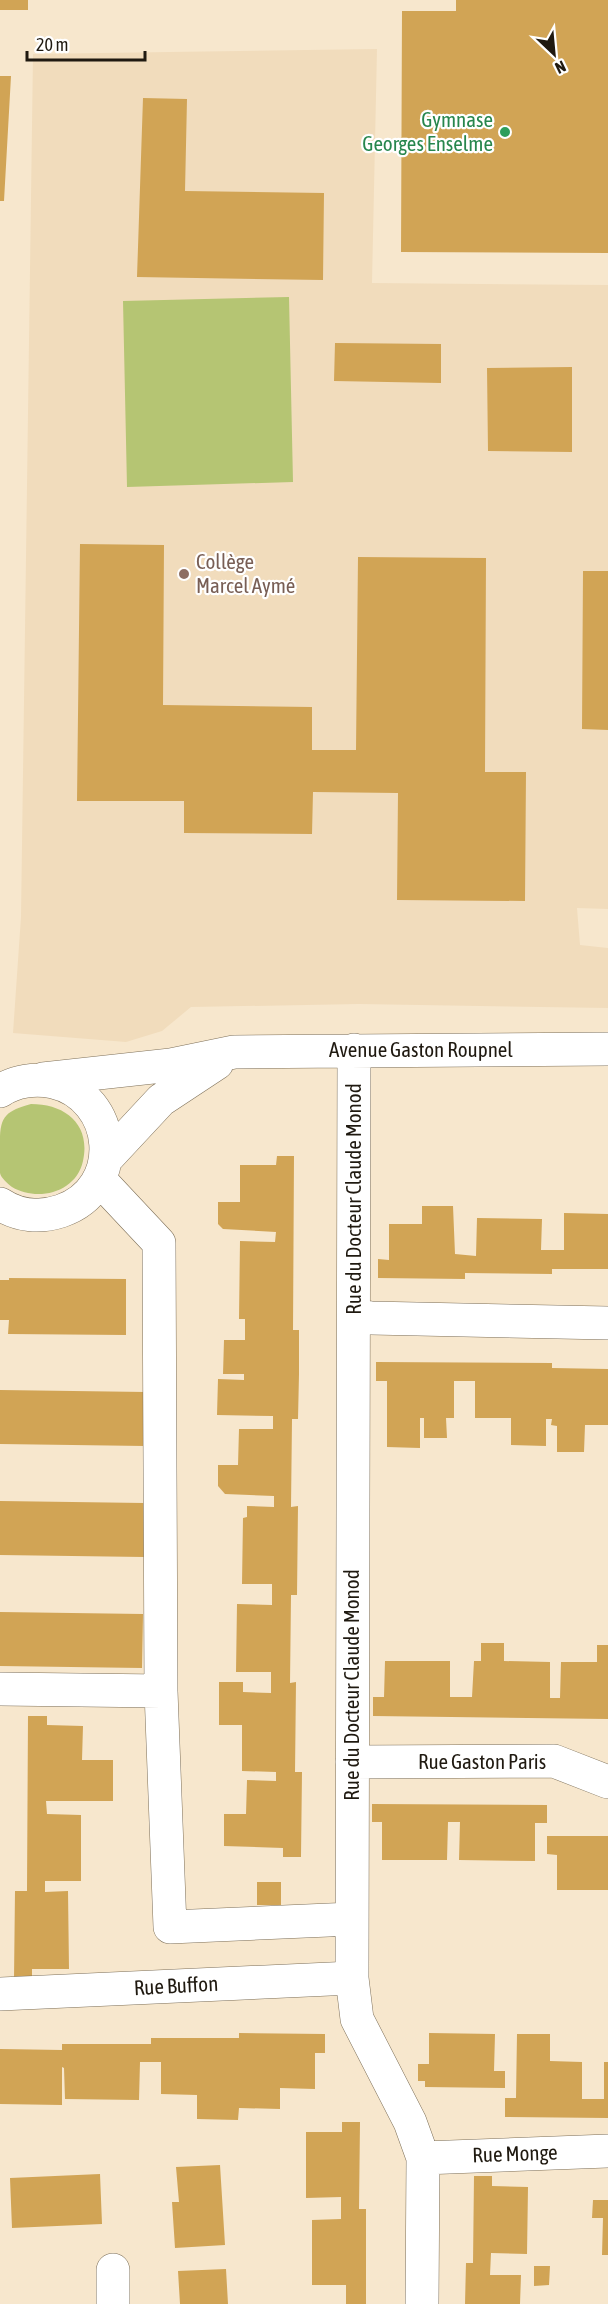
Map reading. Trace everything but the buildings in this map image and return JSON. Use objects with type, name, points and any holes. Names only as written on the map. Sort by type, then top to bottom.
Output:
[{"type":"street","name":"Avenue Gaston Roupnel","points":[[15,1081],[171,1065],[234,1052],[608,1049]]},
{"type":"street","name":"Rue du Docteur Claude Monod","points":[[354,1050],[352,1978],[357,2019],[410,2122],[423,2157],[422,2304]]},
{"type":"street","points":[[0,1204],[28,1215],[49,1215],[69,1208],[87,1196],[103,1169],[161,1100],[234,1052]]},
{"type":"street","points":[[15,1081],[66,1085],[86,1098],[100,1117],[106,1137],[103,1169],[159,1244],[162,1691],[170,1927],[352,1919]]},
{"type":"street","points":[[354,1315],[371,1318],[608,1323]]},
{"type":"street","points":[[0,1689],[162,1691]]},
{"type":"street","name":"Rue Gaston Paris","points":[[352,1762],[554,1761],[608,1782]]},
{"type":"street","name":"Rue Buffon","points":[[0,1994],[352,1978]]},
{"type":"street","name":"Rue Monge","points":[[423,2157],[608,2151]]},
{"type":"street","points":[[113,2270],[113,2304]]},
{"type":"shaded area","points":[[377,49],[372,283],[608,285],[608,909],[577,908],[580,945],[608,948],[608,1008],[359,1004],[191,1007],[162,1031],[126,1042],[13,1033],[21,917],[33,54]]},
{"type":"green space","points":[[289,297],[293,482],[127,487],[123,301]]},
{"type":"green space","points":[[31,1104],[65,1112],[79,1127],[83,1136],[83,1161],[79,1172],[72,1181],[54,1192],[33,1194],[22,1192],[12,1187],[0,1173],[0,1132],[3,1120],[16,1109]]},
{"type":"place","name":"Gymnase Georges Enselme","points":[[505,132]]},
{"type":"place","name":"Collège Marcel Aymé","points":[[184,574]]}]
